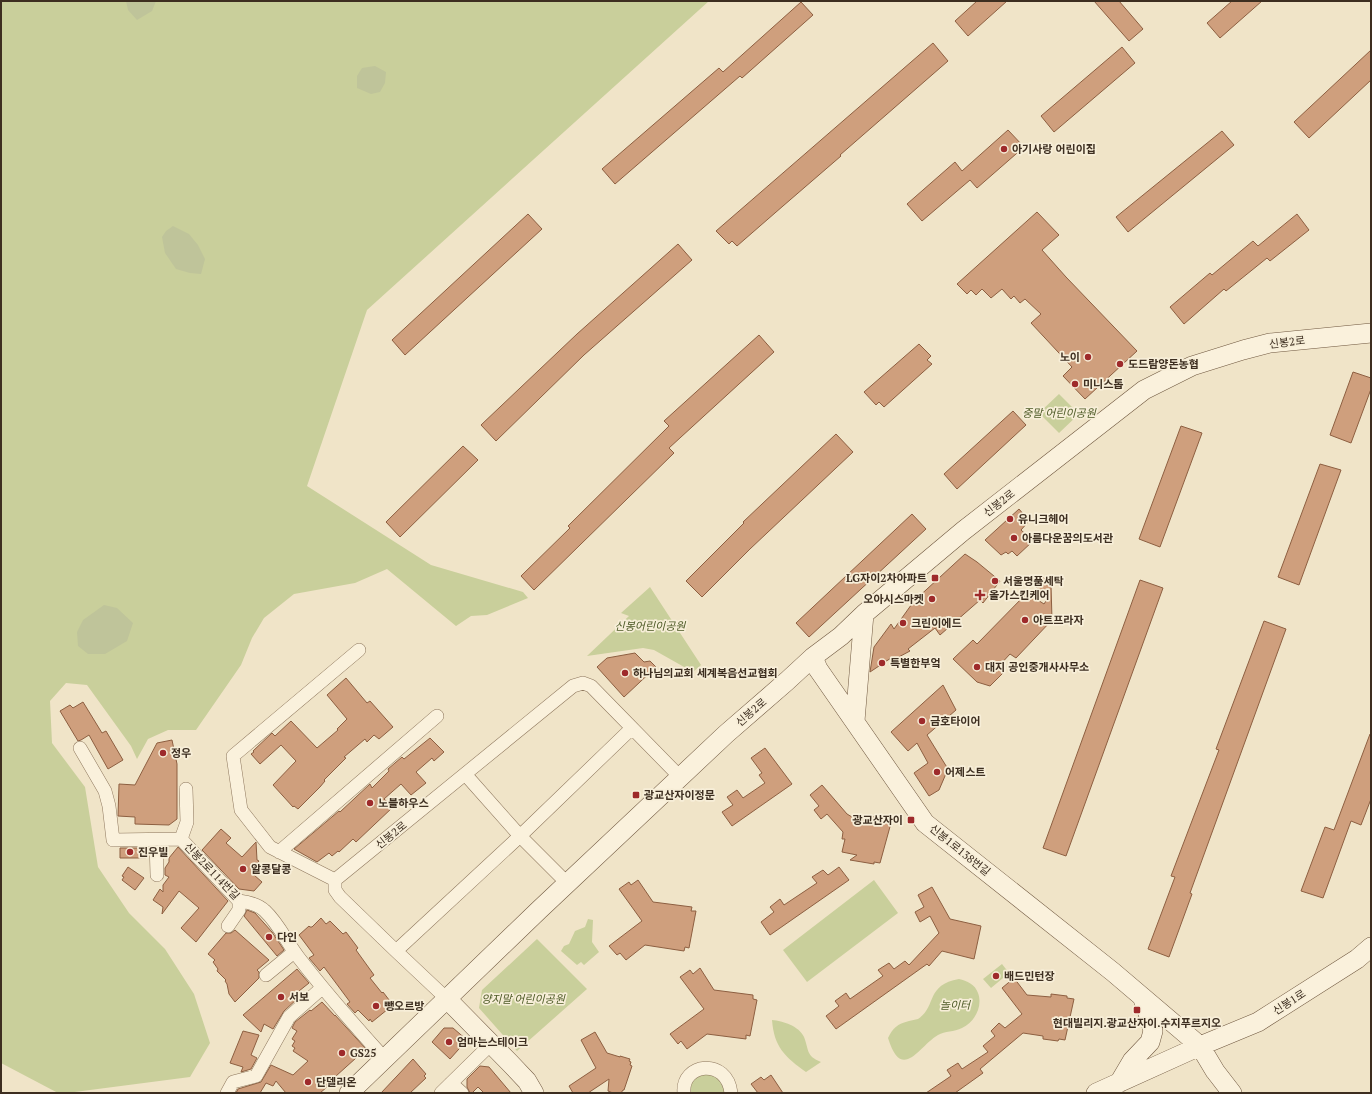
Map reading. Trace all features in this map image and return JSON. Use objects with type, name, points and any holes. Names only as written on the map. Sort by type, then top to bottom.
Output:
[{"type":"street","name":"신봉2로","points":[[353,1092],[447,999],[726,734],[813,657],[841,636],[864,614],[963,531],[1125,404],[1144,390],[1192,366],[1243,350],[1270,343],[1371,333]]},
{"type":"street","points":[[855,721],[864,614]]},
{"type":"street","points":[[359,650],[233,756],[241,810],[270,847],[335,880],[334,890],[492,1044],[527,1081],[534,1093]]},
{"type":"street","name":"신봉1로138번길","points":[[813,657],[818,669],[925,823],[1113,972],[1200,1046]]},
{"type":"street","name":"신봉2로","points":[[335,880],[573,686],[582,683],[591,686],[681,778]]},
{"type":"street","points":[[279,852],[437,716]]},
{"type":"street","points":[[396,952],[520,836],[632,728]]},
{"type":"street","name":"신봉2로114번길","points":[[80,748],[105,791],[109,806],[113,840],[181,839],[239,901],[252,903],[264,910],[277,925],[294,952],[322,988],[385,1059]]},
{"type":"street","points":[[465,774],[520,836],[568,884]]},
{"type":"street","points":[[181,839],[187,822],[186,789]]},
{"type":"street","points":[[156,840],[157,875]]},
{"type":"street","points":[[228,926],[239,910],[239,901]]},
{"type":"street","name":"신봉1로","points":[[1096,1093],[1200,1046],[1258,1022],[1357,959],[1371,947]]},
{"type":"street","points":[[266,975],[294,952]]},
{"type":"street","points":[[227,1093],[233,1082],[256,1076],[289,1017],[322,988]]},
{"type":"street","points":[[1119,1083],[1132,1061],[1150,1042],[1152,1037],[1153,1031],[1150,1019],[1142,998]]},
{"type":"street","points":[[441,1093],[492,1044]]},
{"type":"street","points":[[1200,1046],[1215,1071],[1232,1093]]},
{"type":"street","points":[[684,1093],[685,1082],[690,1075],[697,1070],[705,1068],[721,1072],[730,1085],[731,1093]]},
{"type":"street","points":[[452,1083],[462,1093]]},
{"type":"green space","points":[[1,1],[709,1],[367,310],[307,486],[431,565],[523,592],[528,598],[487,615],[471,616],[456,626],[387,569],[355,583],[294,594],[264,618],[252,638],[241,665],[196,730],[168,730],[148,739],[137,759],[131,746],[87,685],[66,683],[50,701],[52,743],[85,787],[98,867],[129,913],[165,949],[194,994],[210,1043],[190,1077],[67,1093],[58,1093],[1,1063]]},
{"type":"green space","points":[[126,1],[156,1],[152,11],[137,20],[128,10]]},
{"type":"green space","points":[[375,66],[386,72],[385,83],[380,92],[371,94],[357,88],[357,76],[362,68]]},
{"type":"green space","points":[[173,226],[189,234],[198,245],[205,259],[201,274],[176,269],[165,253],[162,237],[166,231]]},
{"type":"green space","name":"중말 어린이공원","points":[[1059,394],[1079,414],[1059,433],[1039,413]]},
{"type":"green space","name":"신봉어린이공원","points":[[650,587],[701,665],[693,672],[654,650],[643,648],[587,656],[629,616],[621,613]]},
{"type":"green space","points":[[104,605],[117,608],[133,623],[127,641],[105,654],[88,654],[78,646],[77,632],[83,620]]},
{"type":"green space","points":[[874,880],[898,913],[807,982],[783,950]]},
{"type":"green space","points":[[588,919],[593,920],[592,942],[599,952],[584,965],[581,962],[577,965],[561,951],[564,946],[569,944],[575,931],[585,927]]},
{"type":"green space","name":"양지말 어린이공원","points":[[537,939],[587,989],[517,1051],[479,1008],[482,990]]},
{"type":"green space","name":"배드민턴장","points":[[1002,964],[1009,973],[991,988],[983,979]]},
{"type":"green space","name":"놀이터","points":[[959,979],[973,985],[978,993],[979,1008],[971,1022],[962,1028],[938,1035],[911,1058],[905,1060],[899,1058],[893,1051],[888,1038],[892,1032],[901,1024],[918,1019],[928,1009],[936,991],[941,986]]},
{"type":"green space","points":[[772,1020],[786,1023],[795,1027],[802,1033],[810,1055],[821,1062],[806,1072],[792,1061],[778,1044],[773,1029]]},
{"type":"green space","points":[[713,1070],[730,1093],[685,1093],[692,1076]]},
{"type":"building","points":[[977,1],[1007,1],[968,36],[955,21]]},
{"type":"building","points":[[1094,1],[1119,1],[1143,29],[1129,41]]},
{"type":"building","points":[[1232,1],[1262,1],[1220,38],[1207,23]]},
{"type":"building","points":[[801,2],[813,15],[742,78],[740,76],[615,184],[602,169],[719,68],[723,72]]},
{"type":"building","points":[[933,43],[948,61],[840,155],[841,156],[737,246],[732,241],[729,244],[716,231]]},
{"type":"building","points":[[1122,47],[1135,63],[1054,132],[1041,116]]},
{"type":"building","points":[[1371,50],[1371,80],[1309,138],[1294,122]]},
{"type":"building","points":[[1008,130],[1024,147],[977,188],[970,180],[922,221],[907,204],[955,162],[962,171]]},
{"type":"building","points":[[1222,131],[1234,145],[1128,232],[1116,217]]},
{"type":"building","points":[[1037,212],[1059,235],[1042,250],[1137,351],[1085,399],[1063,376],[1072,367],[1031,323],[1041,314],[1025,299],[1020,303],[1014,296],[1011,299],[1002,289],[991,298],[982,289],[976,295],[971,290],[967,294],[957,284]]},
{"type":"building","points":[[528,214],[542,229],[405,355],[392,340]]},
{"type":"building","points":[[1297,214],[1309,230],[1270,261],[1267,258],[1226,291],[1224,289],[1184,324],[1170,307],[1210,273],[1212,275],[1253,241],[1258,246]]},
{"type":"building","points":[[678,244],[692,260],[584,355],[496,441],[481,425],[577,334]]},
{"type":"building","points":[[759,335],[774,352],[669,448],[674,453],[534,590],[521,576],[570,528],[568,526],[669,426],[664,421]]},
{"type":"building","points":[[919,344],[931,356],[927,360],[932,364],[884,407],[879,402],[876,405],[864,392]]},
{"type":"building","points":[[1353,372],[1371,378],[1371,389],[1351,443],[1330,435]]},
{"type":"building","points":[[1013,411],[1026,425],[957,489],[944,474]]},
{"type":"building","points":[[1181,426],[1202,433],[1160,547],[1139,539]]},
{"type":"building","points":[[836,434],[853,452],[750,549],[702,597],[686,581],[744,523],[743,522]]},
{"type":"building","points":[[463,446],[478,460],[400,537],[386,522]]},
{"type":"building","points":[[1320,464],[1341,470],[1299,585],[1278,577]]},
{"type":"building","points":[[1019,509],[1029,521],[1021,530],[1033,541],[1017,556],[1012,551],[1008,554],[1006,552],[1001,555],[985,540]]},
{"type":"building","points":[[912,514],[926,529],[809,637],[796,623]]},
{"type":"building","points":[[965,554],[1000,581],[983,603],[980,600],[940,635],[935,628],[908,649],[910,651],[893,660],[891,658],[870,672],[874,647],[891,624],[894,629],[914,601]]},
{"type":"building","name":"아트프라자","points":[[1043,577],[1051,585],[1052,620],[1016,658],[1010,654],[998,667],[1003,673],[990,686],[977,682],[953,659],[973,640],[977,644],[1027,593],[1044,604],[1048,598],[1035,586]]},
{"type":"building","points":[[1140,580],[1163,588],[1066,856],[1043,848]]},
{"type":"building","points":[[1264,621],[1286,629],[1190,893],[1192,894],[1169,957],[1148,949],[1175,877],[1171,876],[1219,750],[1216,749]]},
{"type":"building","points":[[635,653],[644,662],[650,661],[656,667],[624,697],[597,667],[607,658]]},
{"type":"building","points":[[346,678],[367,703],[370,701],[393,727],[379,739],[374,735],[367,742],[365,739],[344,757],[346,758],[298,809],[294,806],[293,807],[273,785],[296,761],[281,745],[260,764],[251,754],[272,733],[275,736],[291,721],[317,748],[338,730],[337,729],[347,719],[327,695]]},
{"type":"building","points":[[943,685],[956,710],[927,735],[948,769],[939,790],[929,796],[914,773],[928,763],[917,743],[908,751],[891,732]]},
{"type":"building","points":[[83,702],[102,733],[106,731],[123,760],[108,769],[89,735],[78,741],[60,711],[70,705],[73,708]]},
{"type":"building","points":[[1370,734],[1371,799],[1361,825],[1351,821],[1323,898],[1301,891],[1325,827],[1334,830]]},
{"type":"building","points":[[430,738],[444,752],[434,761],[432,758],[416,772],[426,783],[411,795],[401,784],[384,799],[393,807],[356,842],[353,839],[339,852],[338,851],[332,856],[329,853],[317,862],[294,849],[339,811],[340,812],[370,784],[372,788],[389,771],[388,769],[402,757],[404,759]]},
{"type":"building","points":[[172,740],[177,764],[177,819],[169,825],[135,824],[135,817],[118,816],[119,784],[135,785],[157,743]]},
{"type":"building","points":[[765,748],[792,784],[732,826],[722,812],[733,805],[727,797],[737,790],[743,798],[765,783],[759,775],[762,773],[751,758]]},
{"type":"building","points":[[822,785],[847,814],[852,817],[868,820],[869,816],[885,819],[884,822],[891,823],[880,863],[874,862],[874,864],[850,860],[857,855],[842,852],[845,839],[842,839],[843,832],[827,814],[821,819],[814,810],[819,806],[810,795]]},
{"type":"building","points":[[221,829],[231,838],[226,843],[242,857],[256,842],[257,860],[259,861],[253,868],[257,871],[254,875],[262,882],[254,891],[239,889],[202,850]]},
{"type":"building","points":[[178,847],[228,901],[196,942],[181,928],[199,908],[179,891],[162,914],[163,907],[153,900],[160,889],[163,892],[163,885],[169,877],[165,875],[165,868],[169,862],[169,858]]},
{"type":"building","name":"진우빌","points":[[120,848],[146,848],[146,858],[120,858]]},
{"type":"building","points":[[128,867],[144,878],[135,890],[122,880],[124,877],[122,876]]},
{"type":"building","points":[[839,867],[849,880],[770,935],[761,922],[774,912],[770,907],[780,899],[784,905],[817,883],[812,877],[823,870],[828,875]]},
{"type":"building","points":[[638,880],[653,902],[692,907],[691,911],[696,911],[689,948],[685,947],[684,951],[645,945],[626,960],[620,953],[617,955],[609,946],[642,921],[619,889],[629,882],[631,885]]},
{"type":"building","points":[[932,887],[950,919],[981,926],[974,959],[942,951],[929,966],[927,964],[836,1029],[826,1016],[839,1006],[835,1001],[846,993],[850,999],[883,976],[878,970],[889,963],[894,969],[905,961],[909,965],[939,933],[930,916],[920,922],[915,912],[924,907],[918,895]]},
{"type":"building","points":[[247,910],[255,913],[272,932],[284,950],[277,956],[244,916]]},
{"type":"building","points":[[321,918],[326,924],[330,921],[343,934],[346,932],[358,948],[356,950],[374,975],[370,978],[393,1005],[372,1022],[358,1010],[355,1013],[347,1004],[350,1002],[324,967],[320,971],[309,958],[314,955],[299,935],[309,926],[312,927]]},
{"type":"building","points":[[235,930],[269,960],[257,970],[259,972],[259,978],[235,1002],[229,994],[226,980],[217,971],[218,969],[213,962],[215,960],[208,954],[226,933],[231,933]]},
{"type":"building","points":[[700,968],[714,990],[753,995],[753,999],[757,1000],[750,1036],[746,1035],[746,1039],[707,1034],[687,1049],[681,1041],[678,1044],[670,1034],[704,1009],[680,977],[690,970],[693,974]]},
{"type":"building","points":[[297,969],[309,983],[294,995],[298,998],[284,1011],[273,1029],[264,1024],[261,1032],[243,1015]]},
{"type":"building","points":[[1014,978],[1027,995],[1051,997],[1051,994],[1067,996],[1067,998],[1074,999],[1065,1040],[1059,1039],[1058,1041],[1043,1039],[1043,1036],[1023,1033],[980,1069],[983,1073],[955,1093],[926,1093],[951,1076],[947,1070],[958,1063],[962,1069],[988,1052],[983,1046],[995,1036],[991,1031],[999,1023],[1005,1028],[1022,1014],[1002,988]]},
{"type":"building","points":[[322,1002],[366,1049],[326,1085],[327,1087],[320,1093],[286,1093],[276,1081],[273,1086],[266,1083],[260,1093],[236,1093],[238,1089],[261,1082],[271,1065],[293,1075],[308,1061],[293,1051],[295,1048],[292,1046],[295,1041],[292,1039],[297,1031],[292,1028],[295,1022]]},
{"type":"building","points":[[444,1028],[453,1028],[467,1040],[450,1059],[432,1042]]},
{"type":"building","points":[[243,1031],[259,1035],[251,1055],[257,1058],[251,1069],[241,1072],[243,1067],[230,1063]]},
{"type":"building","points":[[595,1032],[607,1053],[630,1059],[630,1065],[632,1066],[624,1090],[621,1093],[613,1093],[608,1091],[609,1079],[588,1093],[573,1093],[569,1086],[596,1068],[581,1040]]},
{"type":"building","points":[[413,1059],[426,1074],[424,1076],[426,1078],[410,1093],[381,1093]]},
{"type":"building","points":[[480,1066],[489,1067],[511,1093],[484,1093],[478,1087],[470,1093],[467,1087],[467,1079]]},
{"type":"building","points":[[771,1075],[783,1093],[758,1093],[751,1084],[761,1077],[764,1080]]},
{"type":"place","name":"아기사랑 어린이집","points":[[1004,149]]},
{"type":"place","name":"노이","points":[[1088,357]]},
{"type":"place","name":"도드람양돈농협","points":[[1120,364]]},
{"type":"place","name":"미니스톱","points":[[1075,384]]},
{"type":"place","name":"유니크헤어","points":[[1010,519]]},
{"type":"place","name":"아름다운꿈의도서관","points":[[1014,538]]},
{"type":"place","name":"LG자이2차아파트","points":[[935,578]]},
{"type":"place","name":"서울명품세탁","points":[[995,581]]},
{"type":"place","name":"올가스킨케어","points":[[980,595]]},
{"type":"place","name":"오아시스마켓","points":[[932,599]]},
{"type":"place","name":"아트프라자","points":[[1025,620]]},
{"type":"place","name":"크린이에드","points":[[903,623]]},
{"type":"place","name":"특별한부엌","points":[[882,663]]},
{"type":"place","name":"대지 공인중개사사무소","points":[[977,667]]},
{"type":"place","name":"하나님의교회 세계복음선교협회","points":[[625,673]]},
{"type":"place","name":"금호타이어","points":[[922,721]]},
{"type":"place","name":"정우","points":[[163,753]]},
{"type":"place","name":"어제스트","points":[[937,772]]},
{"type":"place","name":"광교산자이정문","points":[[636,795]]},
{"type":"place","name":"노블하우스","points":[[370,803]]},
{"type":"place","name":"광교산자이","points":[[911,820]]},
{"type":"place","name":"진우빌","points":[[130,852]]},
{"type":"place","name":"알콩달콩","points":[[243,869]]},
{"type":"place","name":"다인","points":[[269,937]]},
{"type":"place","name":"배드민턴장","points":[[996,976]]},
{"type":"place","name":"서보","points":[[281,997]]},
{"type":"place","name":"뺑오르방","points":[[376,1006]]},
{"type":"place","name":"현대빌리지.광교산자이.수지푸르지오","points":[[1137,1010]]},
{"type":"place","name":"엄마는스테이크","points":[[449,1042]]},
{"type":"place","name":"GS25","points":[[342,1053]]},
{"type":"place","name":"단델리온","points":[[308,1082]]}]
